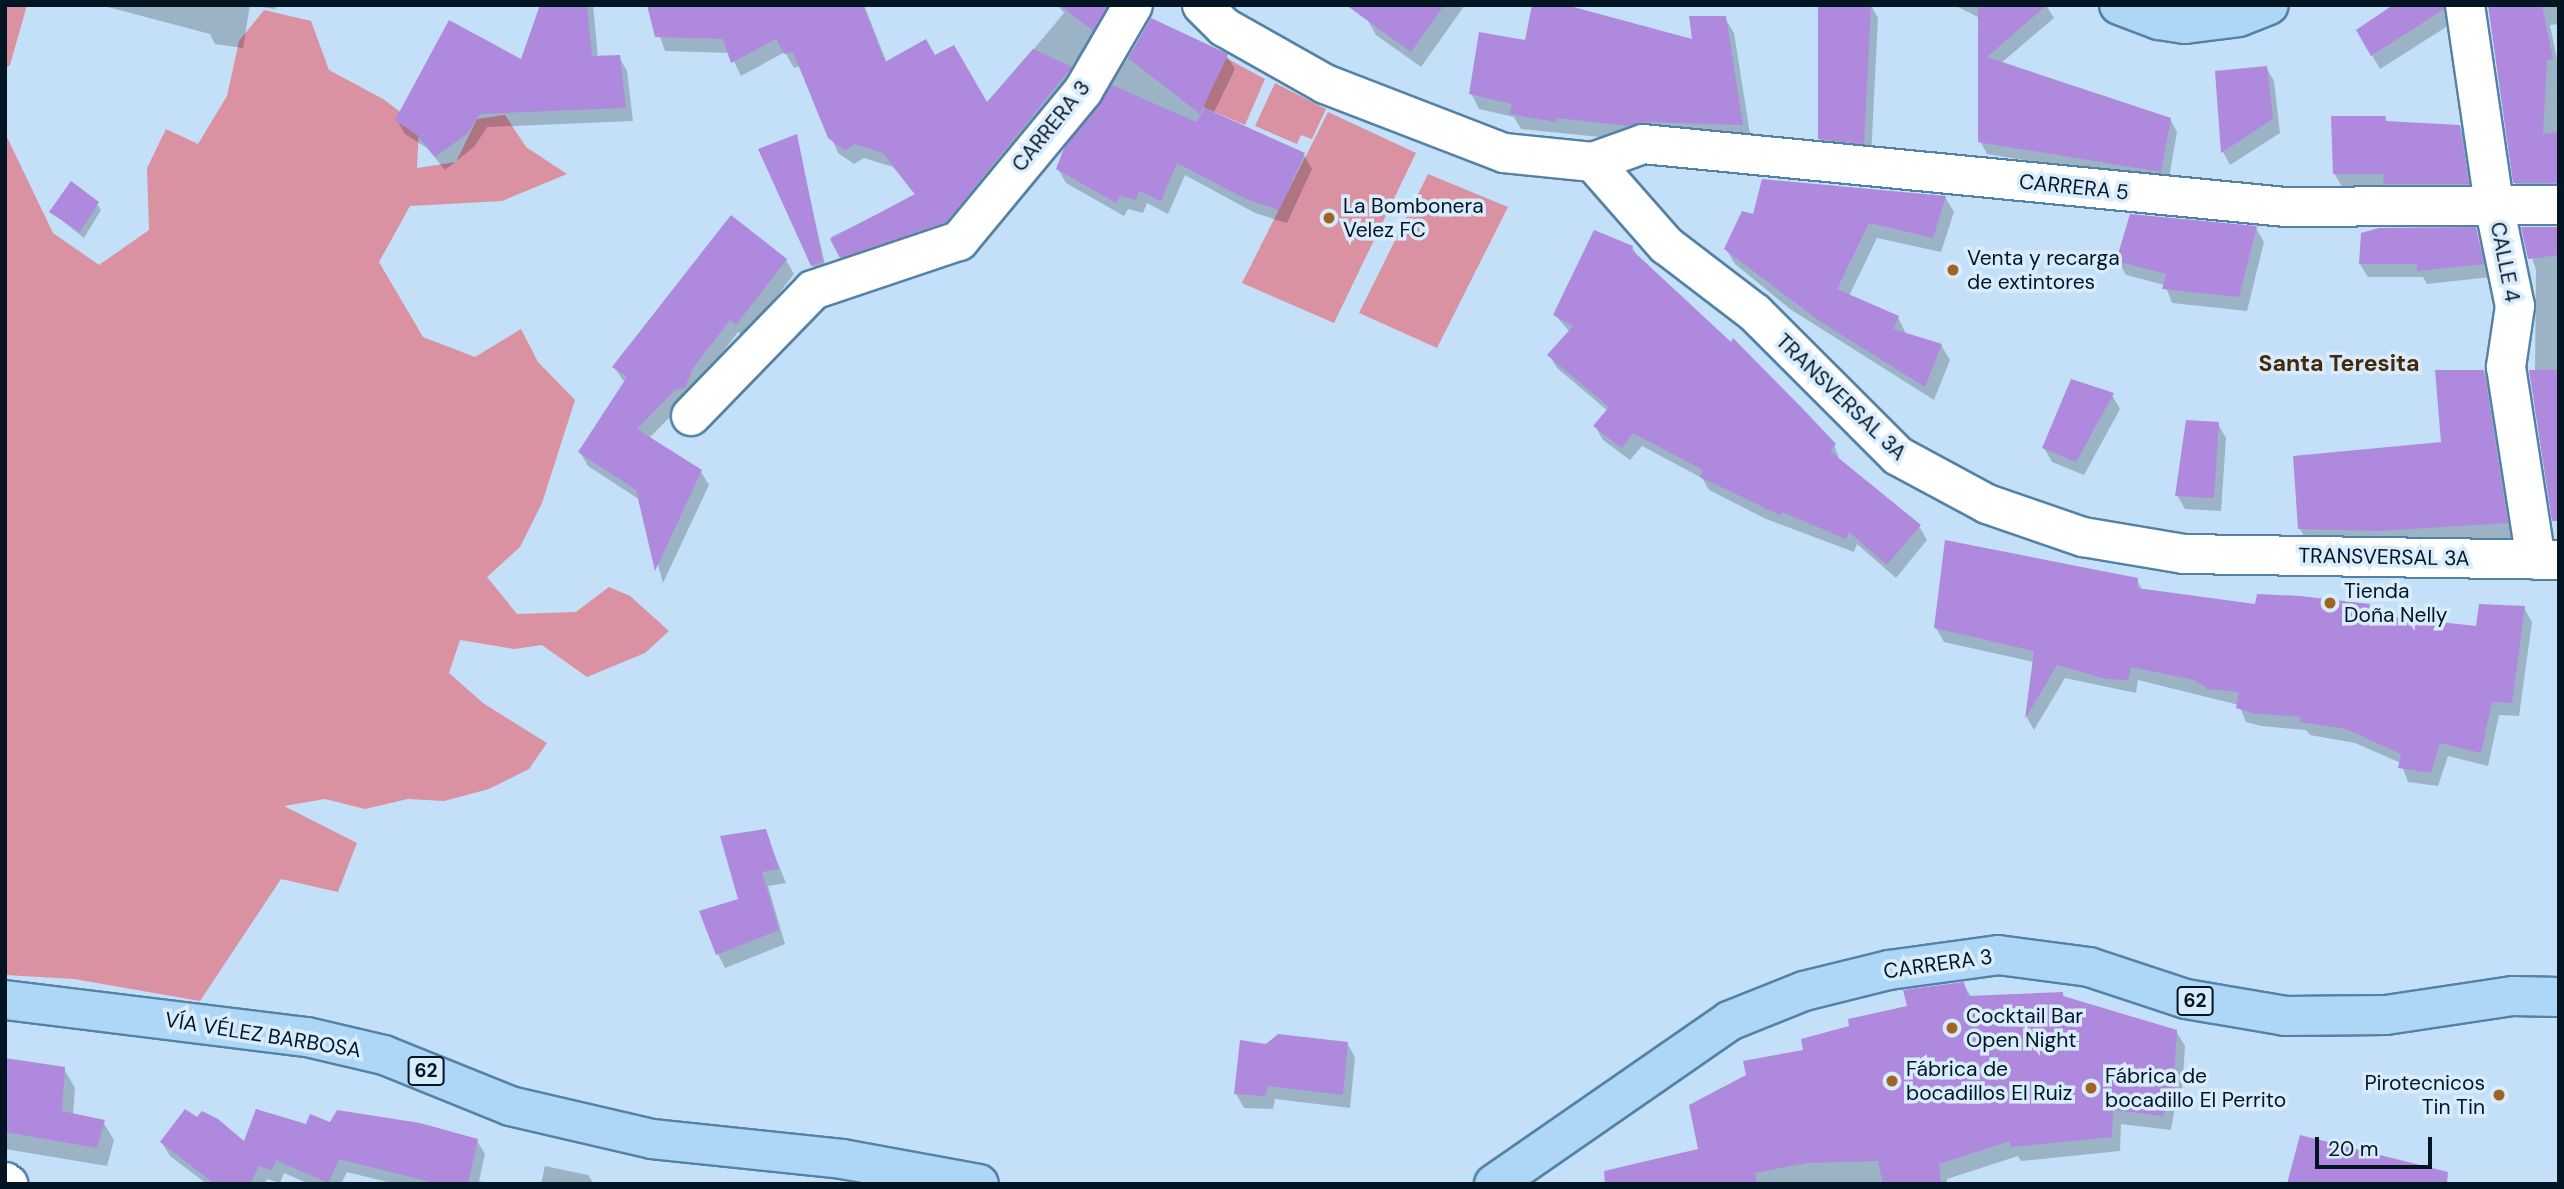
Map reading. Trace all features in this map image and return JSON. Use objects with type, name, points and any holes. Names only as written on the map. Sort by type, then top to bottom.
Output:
[{"type":"main road","points":[[2119,5],[2158,20],[2185,24],[2239,18],[2269,5]]},
{"type":"main road","name":"CARRERA 3","points":[[1494,1184],[1729,1021],[1804,991],[1889,970],[1998,955],[2089,967],[2186,999],[2285,1016],[2386,1015],[2513,996],[2559,997]]},
{"type":"main road","name":"VÍA VÉLEZ BARBOSA","points":[[5,1000],[307,1037],[384,1055],[510,1106],[652,1139],[842,1159],[979,1184]]},
{"type":"street","name":"CARRERA 3","points":[[691,416],[813,290],[959,241],[1083,90],[1133,5]]},
{"type":"street","name":"CALLE 4","points":[[2465,5],[2494,205],[2515,306],[2506,367],[2547,560]]},
{"type":"street","points":[[1204,6],[1224,27],[1325,84],[1504,153],[1593,162]]},
{"type":"street","name":"CARRERA 5","points":[[1593,162],[1643,144],[2285,208],[2559,205]]},
{"type":"street","name":"TRANSVERSAL 3A","points":[[1593,162],[1666,245],[1755,313],[1898,456],[1987,504],[2083,537],[2183,554],[2547,560]]},
{"type":"shaded area","points":[[5,5],[27,5],[10,65],[5,68]]},
{"type":"shaded area","points":[[264,10],[311,21],[329,70],[383,99],[419,126],[417,168],[456,162],[477,119],[505,115],[526,147],[567,174],[502,201],[410,206],[379,262],[423,337],[475,357],[521,329],[538,362],[575,400],[542,503],[520,547],[487,577],[517,614],[576,612],[609,587],[630,596],[669,631],[645,653],[587,677],[542,645],[514,649],[460,640],[449,673],[483,703],[547,743],[529,769],[489,789],[444,801],[408,799],[365,809],[325,799],[284,806],[357,843],[338,892],[281,879],[200,1001],[74,979],[5,975],[5,133],[53,233],[99,265],[149,230],[147,168],[166,129],[198,144],[227,96],[239,41]]},
{"type":"shaded area","points":[[1226,58],[1265,79],[1245,125],[1203,107]]},
{"type":"shaded area","points":[[1275,83],[1326,109],[1312,139],[1301,135],[1297,144],[1255,126]]},
{"type":"shaded area","name":"La Bombonera Velez FC","points":[[1328,112],[1416,153],[1334,323],[1242,283]]},
{"type":"shaded area","points":[[1428,174],[1508,207],[1437,348],[1359,313]]},
{"type":"building","points":[[540,5],[587,5],[592,56],[620,55],[626,108],[480,114],[467,134],[435,157],[417,135],[395,120],[449,20],[521,59]]},
{"type":"building","points":[[647,5],[863,5],[885,62],[926,39],[935,55],[954,45],[987,102],[1033,49],[1072,67],[946,222],[840,258],[830,239],[915,194],[883,153],[855,144],[845,151],[828,138],[793,52],[784,54],[776,39],[731,63],[723,39],[655,37]]},
{"type":"building","points":[[1060,5],[1108,5],[1093,31]]},
{"type":"building","points":[[1346,5],[1444,5],[1411,52]]},
{"type":"building","points":[[1532,5],[1566,5],[1692,39],[1689,16],[1726,16],[1743,125],[1645,122],[1629,126],[1557,118],[1556,122],[1510,114],[1512,104],[1469,94],[1479,32],[1525,40]]},
{"type":"building","points":[[1818,5],[1871,5],[1864,144],[1818,139]]},
{"type":"building","points":[[1978,5],[2047,5],[1987,57],[2171,118],[2161,172],[1978,142]]},
{"type":"building","points":[[2393,5],[2444,5],[2444,9],[2371,56],[2356,30]]},
{"type":"building","points":[[2488,5],[2542,5],[2553,59],[2547,60],[2543,134],[2559,132],[2559,183],[2513,183]]},
{"type":"building","points":[[1151,18],[1228,54],[1200,114],[1128,58]]},
{"type":"building","points":[[2267,66],[2273,119],[2221,153],[2215,71]]},
{"type":"building","points":[[1112,85],[1196,122],[1205,108],[1305,153],[1279,210],[1246,199],[1177,163],[1161,201],[1139,191],[1136,200],[1120,196],[1116,203],[1056,169],[1064,148]]},
{"type":"building","points":[[2331,116],[2386,116],[2385,121],[2460,125],[2469,184],[2383,184],[2384,174],[2333,174]]},
{"type":"building","points":[[797,134],[823,262],[811,266],[758,149]]},
{"type":"building","points":[[1762,179],[1946,196],[1933,238],[1869,223],[1837,289],[1899,316],[1893,329],[1942,344],[1925,387],[1821,322],[1724,249],[1742,211],[1753,214]]},
{"type":"building","points":[[71,181],[99,202],[80,232],[49,212]]},
{"type":"building","points":[[2130,214],[2257,226],[2239,297],[2162,289],[2166,274],[2116,261]]},
{"type":"building","points":[[731,215],[787,259],[736,325],[730,320],[693,368],[685,388],[675,390],[637,429],[702,470],[655,571],[636,490],[578,452],[627,377],[612,367]]},
{"type":"building","points":[[2476,227],[2484,264],[2417,271],[2417,264],[2359,264],[2361,233],[2379,228]]},
{"type":"building","points":[[2521,227],[2559,227],[2559,255],[2528,259]]},
{"type":"building","points":[[1594,230],[1633,246],[1632,250],[1731,342],[1733,338],[1804,410],[1836,444],[1830,451],[1921,525],[1887,565],[1849,532],[1846,539],[1782,512],[1780,515],[1700,477],[1703,470],[1633,433],[1622,448],[1593,426],[1609,407],[1547,355],[1573,326],[1553,315]]},
{"type":"building","points":[[2435,370],[2484,370],[2508,523],[2379,531],[2298,529],[2293,456],[2441,442]]},
{"type":"building","points":[[2529,370],[2559,370],[2559,521],[2552,521]]},
{"type":"building","points":[[2071,379],[2114,393],[2076,462],[2042,448]]},
{"type":"building","points":[[2186,420],[2219,422],[2214,498],[2175,496]]},
{"type":"building","points":[[1945,540],[2138,578],[2137,588],[2255,604],[2257,594],[2300,596],[2370,604],[2368,614],[2476,626],[2479,604],[2525,606],[2512,703],[2492,702],[2481,753],[2440,743],[2431,773],[2398,768],[2401,754],[2346,729],[2300,722],[2301,717],[2252,713],[2236,708],[2239,692],[2208,689],[2194,680],[2131,667],[2128,680],[2106,679],[2057,665],[2025,719],[2034,651],[1934,628]]},
{"type":"building","points":[[766,829],[779,869],[762,872],[779,930],[716,955],[699,911],[738,899],[720,836]]},
{"type":"building","points":[[1964,982],[1968,996],[2063,992],[2063,996],[2177,1030],[2173,1093],[2168,1093],[2163,1116],[2113,1110],[2112,1137],[2011,1147],[2010,1141],[1939,1164],[1941,1184],[1883,1184],[1878,1161],[1807,1163],[1755,1173],[1757,1184],[1605,1184],[1604,1171],[1698,1149],[1689,1105],[1746,1075],[1743,1061],[1803,1050],[1801,1039],[1849,1026],[1848,1019],[1907,1006],[1903,990]]},
{"type":"building","points":[[1278,1034],[1348,1042],[1343,1095],[1268,1086],[1265,1096],[1234,1094],[1240,1040],[1266,1044]]},
{"type":"building","points":[[5,1058],[65,1067],[62,1111],[105,1120],[97,1148],[5,1132]]},
{"type":"building","points":[[185,1109],[197,1117],[202,1111],[218,1119],[244,1141],[256,1109],[306,1124],[310,1114],[330,1122],[337,1110],[420,1123],[478,1139],[468,1184],[439,1184],[339,1159],[328,1183],[276,1160],[272,1170],[259,1166],[250,1184],[215,1184],[160,1142]]},
{"type":"building","points":[[2300,1135],[2448,1172],[2447,1184],[2287,1184]]},
{"type":"place","name":"La Bombonera Velez FC","points":[[1329,218]]},
{"type":"place","name":"Venta y recarga de extintores","points":[[1953,270]]},
{"type":"place","name":"Tienda Doña Nelly","points":[[2330,603]]},
{"type":"place","name":"Cocktail Bar Open Night","points":[[1952,1028]]},
{"type":"place","name":"Fábrica de bocadillos El Ruiz","points":[[1892,1081]]},
{"type":"place","name":"Fábrica de bocadillo El Perrito","points":[[2091,1088]]},
{"type":"place","name":"Pirotecnicos Tin Tin","points":[[2499,1095]]},
{"type":"district","name":"Santa Teresita","points":[[2339,363]]}]
